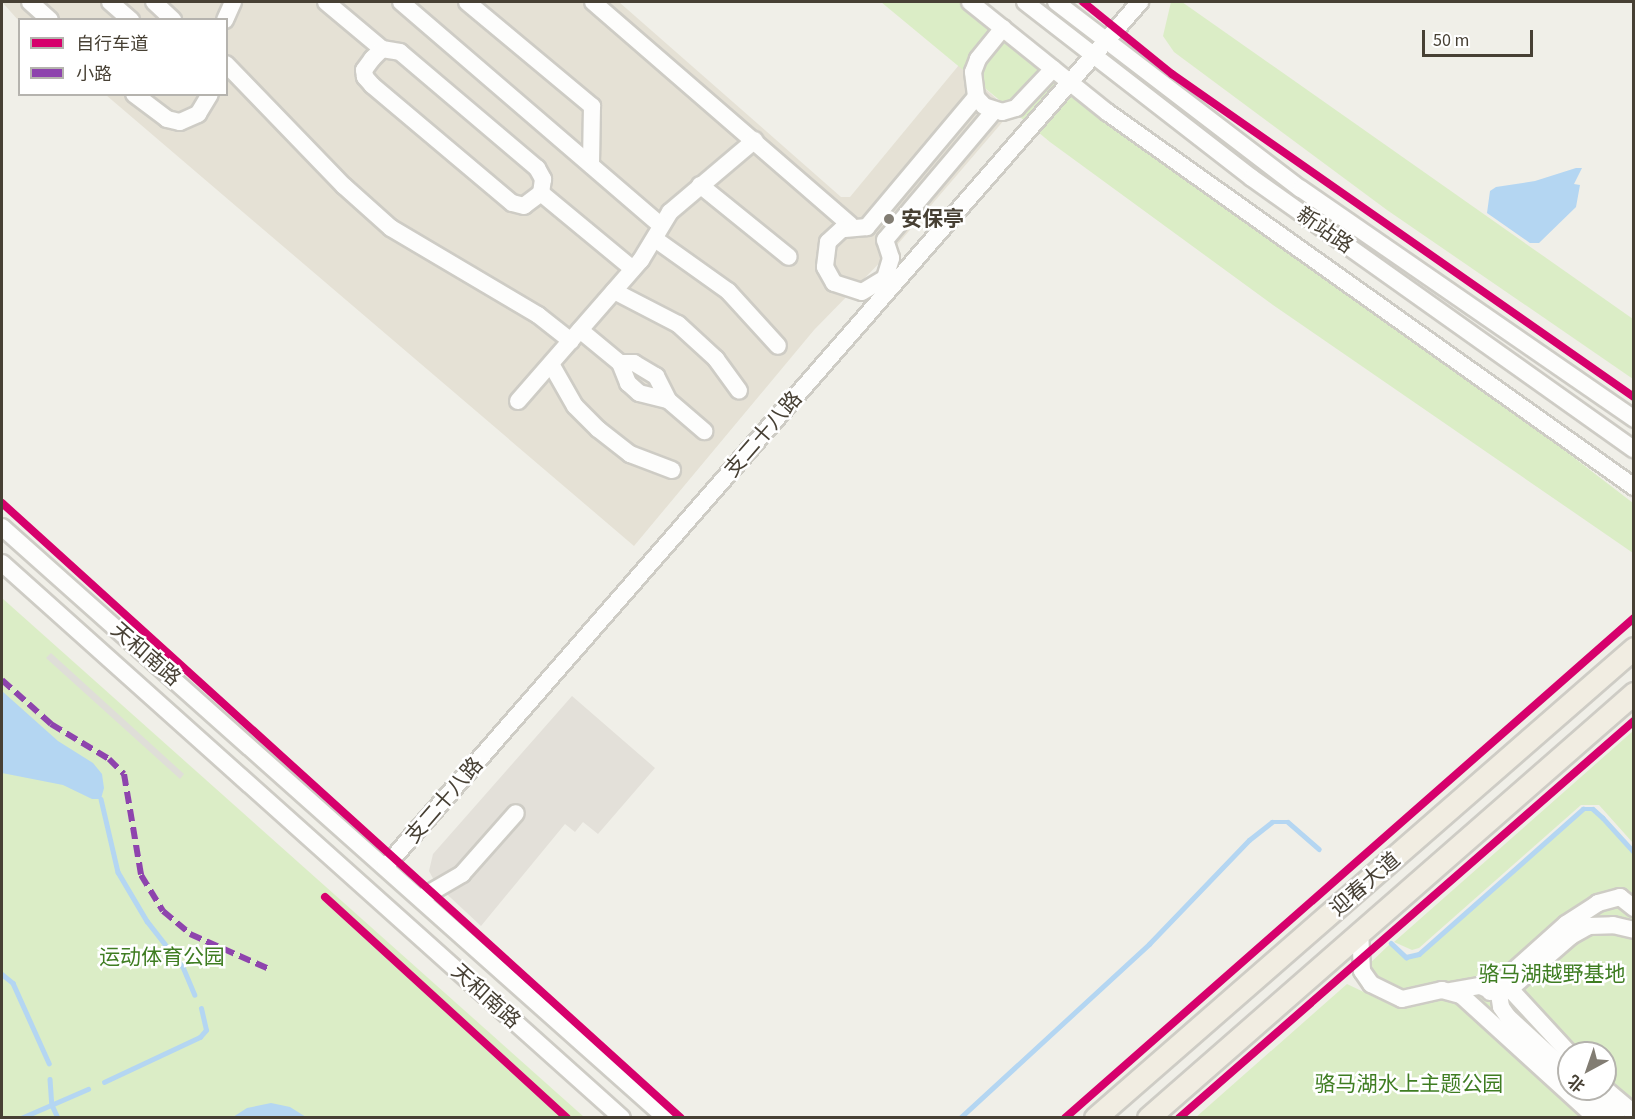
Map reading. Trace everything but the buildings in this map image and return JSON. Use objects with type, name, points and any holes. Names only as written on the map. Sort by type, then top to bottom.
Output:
[{"type":"main road","name":"迎春大道","points":[[1095,1118],[1634,648]]},
{"type":"main road","name":"迎春大道","points":[[1148,1118],[1634,693]]},
{"type":"street","points":[[30,2],[48,18]]},
{"type":"street","points":[[110,2],[129,18]]},
{"type":"street","points":[[154,2],[170,18]]},
{"type":"street","points":[[226,18],[233,2]]},
{"type":"street","points":[[326,2],[382,49],[400,52],[537,168],[543,178],[541,193],[525,206],[512,203],[372,86],[364,77],[364,70],[382,49]]},
{"type":"street","points":[[401,2],[591,165],[658,233],[728,291],[778,346]]},
{"type":"street","points":[[467,2],[592,106],[591,165]]},
{"type":"street","points":[[593,2],[859,226],[885,240],[891,258],[885,278],[862,292],[842,289],[828,275],[824,251],[834,234],[859,226],[892,197],[976,97]]},
{"type":"street","points":[[970,2],[1069,82],[1303,255],[1634,487]]},
{"type":"street","name":"新站路","points":[[1025,2],[1252,178],[1634,449]]},
{"type":"street","name":"新站路","points":[[1056,2],[1301,189],[1634,419]]},
{"type":"street","name":"支二十八路","points":[[386,866],[1140,2]]},
{"type":"street","points":[[1003,28],[978,59],[973,72],[976,97],[994,111],[1002,112],[1023,103],[1053,69]]},
{"type":"street","points":[[228,66],[344,186],[391,228],[620,363],[634,363],[656,376],[668,400],[704,432]]},
{"type":"street","points":[[137,96],[166,119],[180,122],[198,114],[209,96]]},
{"type":"street","points":[[885,240],[994,111]]},
{"type":"street","points":[[518,401],[633,269],[670,212],[755,140]]},
{"type":"street","points":[[930,153],[946,167]]},
{"type":"street","points":[[700,185],[789,257]]},
{"type":"street","points":[[541,193],[633,269]]},
{"type":"street","points":[[892,197],[909,211]]},
{"type":"street","points":[[614,291],[678,324],[716,358],[740,391]]},
{"type":"street","points":[[620,363],[628,383],[639,393],[668,400]]},
{"type":"street","points":[[551,364],[575,406],[598,429],[630,454],[672,470]]},
{"type":"street","name":"天和南路","points":[[2,527],[386,866],[666,1118]]},
{"type":"street","name":"天和南路","points":[[2,563],[622,1118]]},
{"type":"street","points":[[421,898],[462,874],[516,813]]},
{"type":"street","points":[[1499,992],[1566,924],[1598,903],[1620,897],[1634,908]]},
{"type":"street","points":[[1499,992],[1571,936],[1589,926],[1613,925],[1634,930]]},
{"type":"street","points":[[1360,933],[1362,971],[1387,994],[1402,999],[1480,986],[1499,992],[1557,1043]]},
{"type":"street","points":[[1451,991],[1473,1005],[1596,1118]]},
{"type":"street","points":[[1499,992],[1501,1007],[1508,1017],[1557,1062]]},
{"type":"street","points":[[1617,1099],[1634,1113]]},
{"type":"street","points":[[1599,1101],[1617,1118]]},
{"type":"shaded area","points":[[2,2],[619,2],[841,197],[850,197],[959,65],[1011,112],[897,245],[814,330],[634,546],[107,96],[228,96],[228,18],[18,18],[18,20]]},
{"type":"shaded area","points":[[51,653],[184,774],[180,779],[46,658]]},
{"type":"shaded area","points":[[572,696],[655,768],[598,834],[583,822],[575,832],[565,824],[481,926],[436,884],[429,871],[433,854]]},
{"type":"green space","points":[[881,2],[959,2],[1110,124],[1508,407],[1633,503],[1633,553],[1273,305],[1050,142]]},
{"type":"green space","points":[[1171,2],[1182,2],[1633,319],[1633,379],[1387,210],[1174,52],[1163,36]]},
{"type":"green space","name":"运动体育公园","points":[[2,598],[584,1117],[2,1117]]},
{"type":"green space","points":[[1633,731],[1633,843],[1599,805],[1581,805],[1419,948],[1412,950],[1394,942]]},
{"type":"green space","name":"骆马湖越野基地","points":[[1583,809],[1593,809],[1633,852],[1633,1117],[1195,1118],[1347,984],[1391,1005],[1400,995],[1366,967],[1391,943],[1406,957],[1419,954]]},
{"type":"water","points":[[1582,168],[1574,184],[1580,185],[1576,207],[1539,243],[1530,243],[1487,213],[1490,191],[1496,187],[1535,181]]},
{"type":"water","points":[[2,691],[58,741],[93,763],[102,774],[104,788],[101,799],[92,799],[63,785],[2,773]]},
{"type":"water","points":[[271,1103],[290,1107],[306,1117],[233,1117],[247,1108]]},
{"type":"waterway","points":[[101,799],[118,872],[147,921],[183,967],[195,995]]},
{"type":"waterway","points":[[1391,943],[1406,957],[1419,954],[1583,809],[1593,809],[1634,852]]},
{"type":"waterway","points":[[960,1118],[1149,944],[1249,840],[1272,822],[1288,822],[1319,849]]},
{"type":"waterway","points":[[2,974],[13,983],[49,1063]]},
{"type":"waterway","points":[[104,1082],[200,1037],[206,1030],[201,1009]]},
{"type":"waterway","points":[[50,1079],[52,1105],[58,1118]]},
{"type":"waterway","points":[[21,1118],[88,1089]]},
{"type":"marked path","points":[[2,680],[51,724],[109,759],[124,774],[141,875],[163,911],[190,934],[269,969]]},
{"type":"cycle path","points":[[1083,2],[1172,74],[1634,397]]},
{"type":"cycle path","points":[[2,503],[681,1118]]},
{"type":"cycle path","points":[[1065,1118],[1634,618]]},
{"type":"cycle path","points":[[1179,1118],[1634,721]]},
{"type":"cycle path","points":[[325,897],[567,1118]]},
{"type":"place","name":"安保亭","points":[[889,219]]},
{"type":"park label","name":"骆马湖水上主题公园","points":[[1409,1084]]}]
